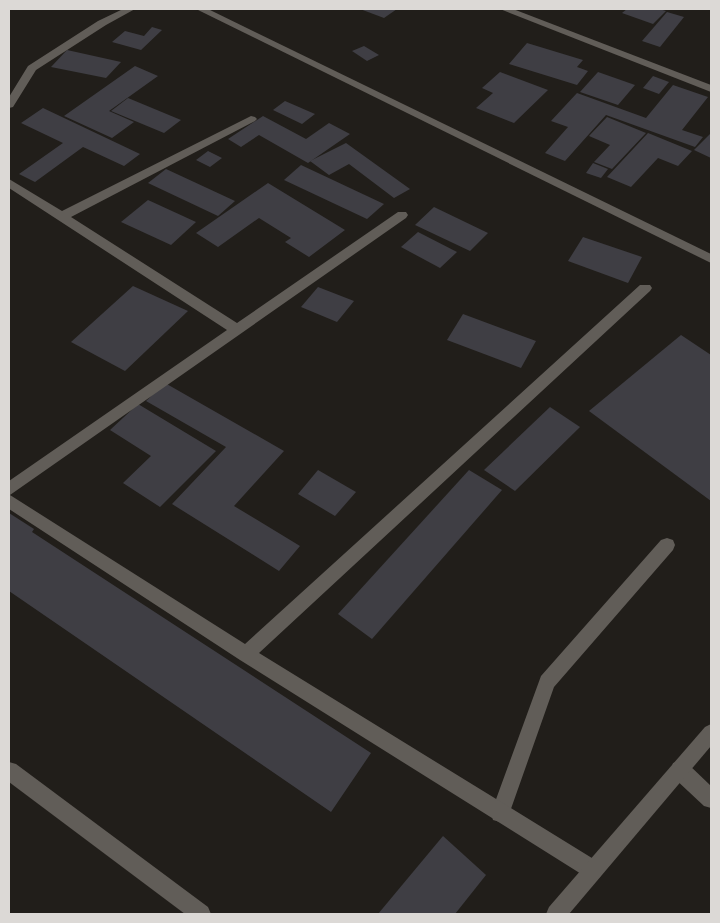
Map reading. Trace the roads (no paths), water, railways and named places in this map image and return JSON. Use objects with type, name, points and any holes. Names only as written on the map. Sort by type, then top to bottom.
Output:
[{"type":"street","points":[[9,105],[32,68],[102,23],[130,9]]},
{"type":"street","points":[[201,9],[711,259]]},
{"type":"street","points":[[505,9],[711,89]]},
{"type":"street","points":[[61,217],[251,119]]},
{"type":"street","points":[[9,183],[237,330]]},
{"type":"street","points":[[9,488],[402,215]]},
{"type":"street","points":[[246,654],[645,288]]},
{"type":"street","points":[[9,501],[246,654],[593,870]]},
{"type":"street","points":[[500,813],[547,682],[667,545]]},
{"type":"street","points":[[556,914],[711,733]]},
{"type":"street","points":[[680,770],[711,799]]},
{"type":"street","points":[[9,771],[201,914]]}]
